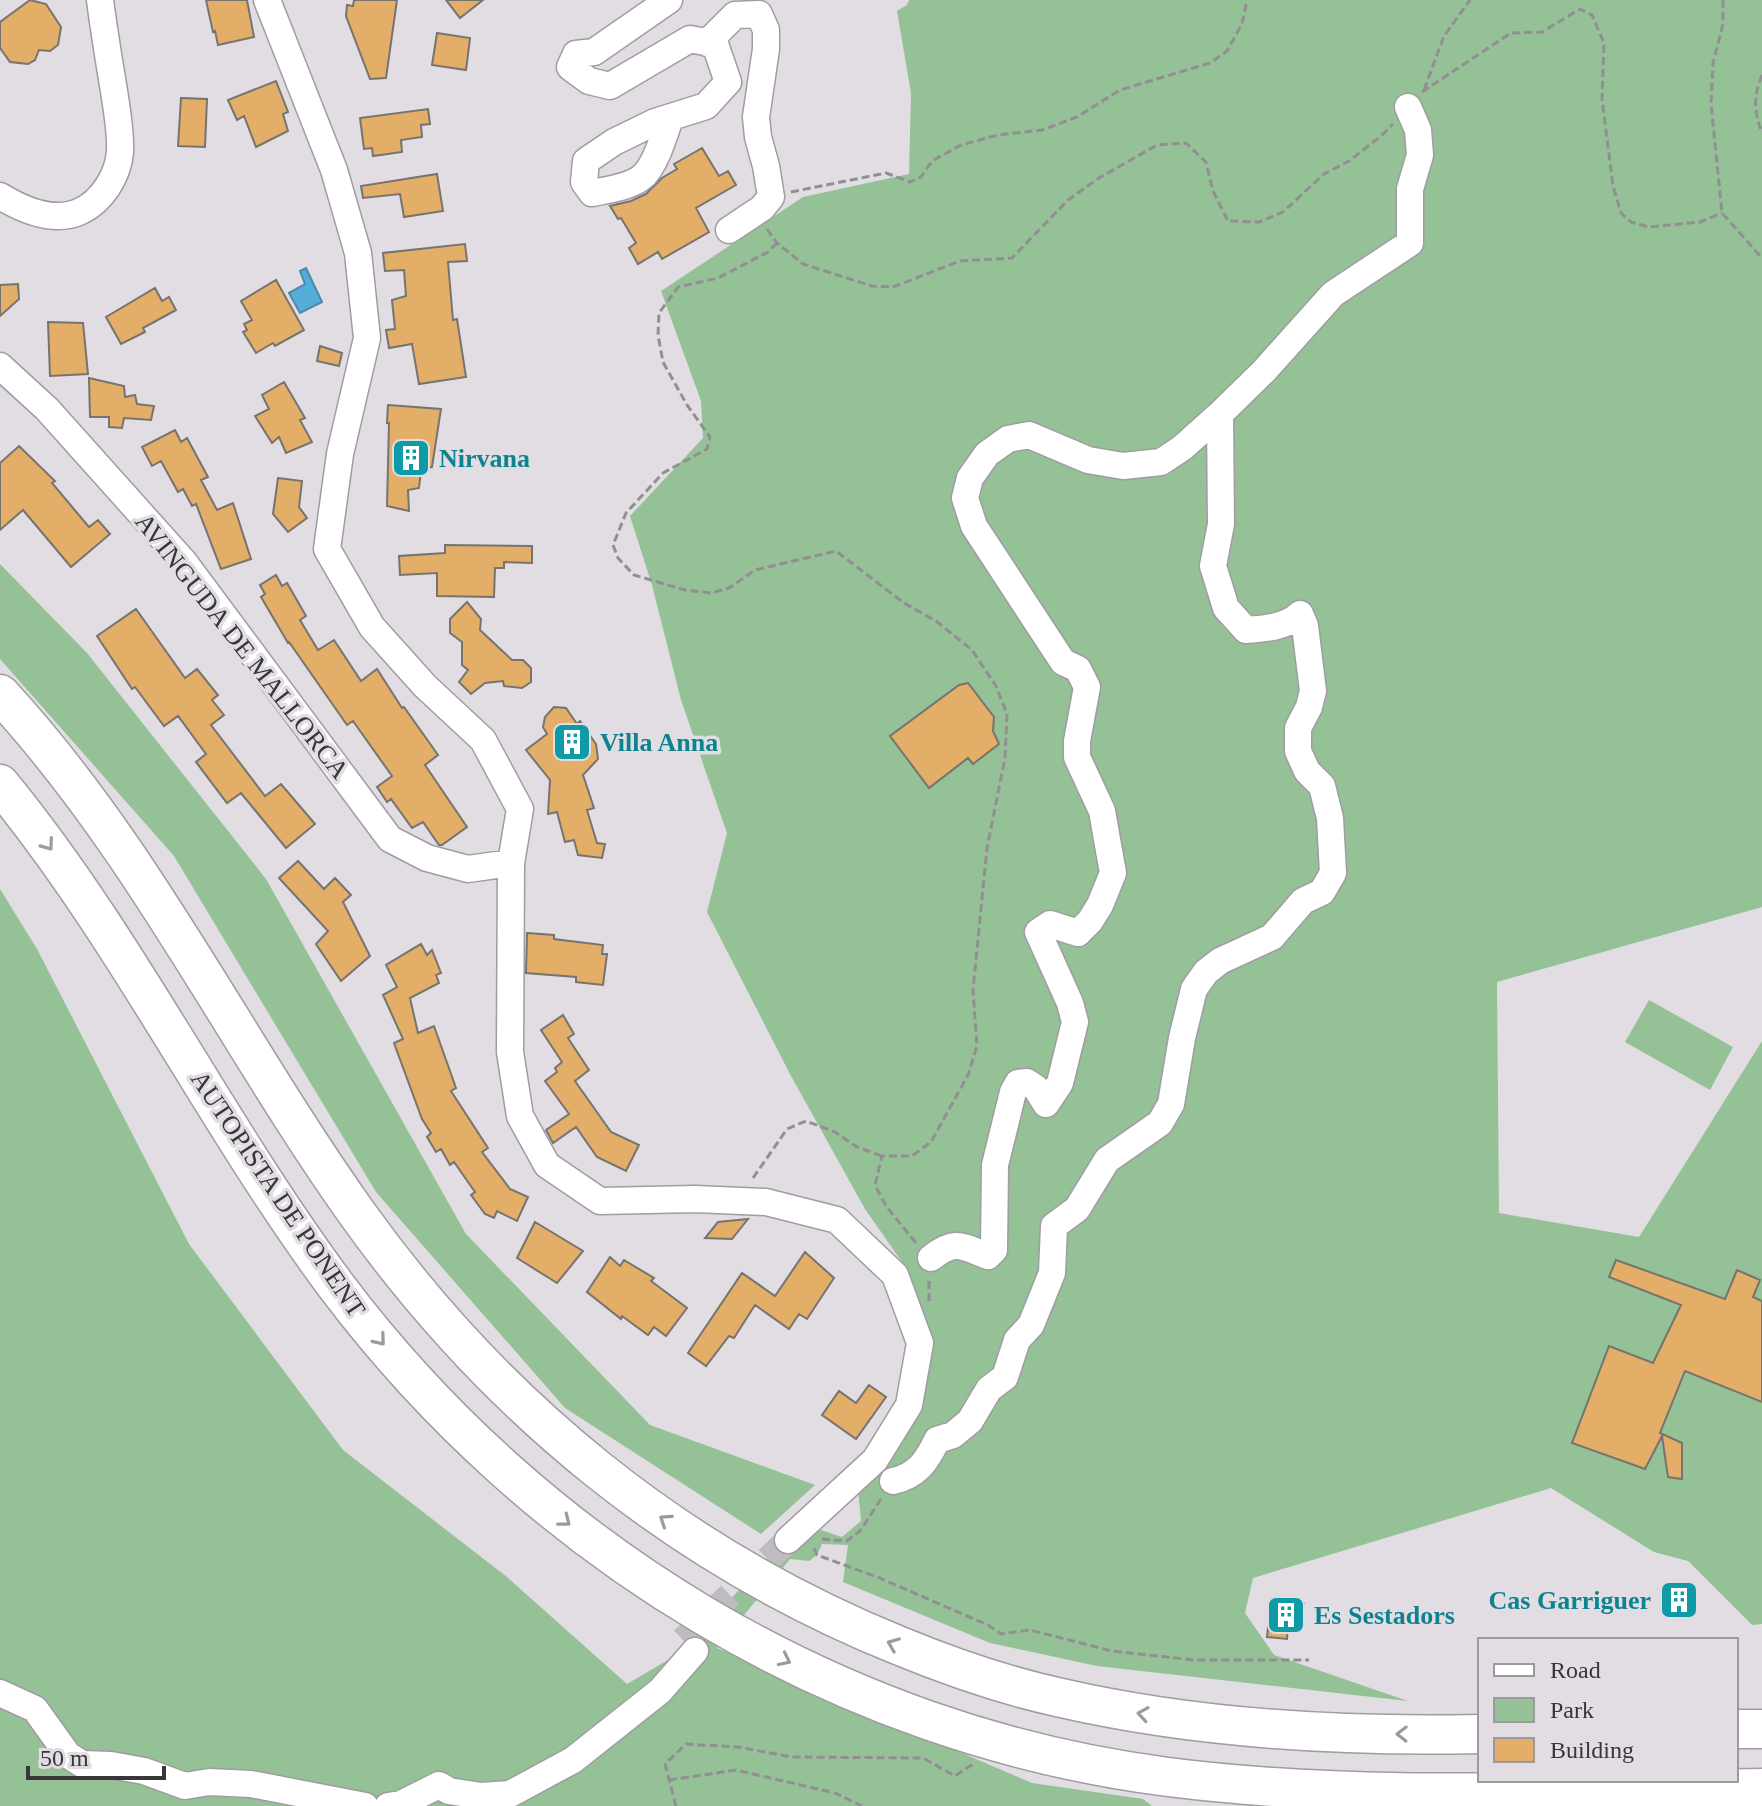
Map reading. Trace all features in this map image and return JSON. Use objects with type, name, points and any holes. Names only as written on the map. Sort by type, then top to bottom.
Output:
[{"type":"highway","name":"AUTOPISTA DE PONENT","points":[[0,694],[66,771],[123,848],[330,1174],[416,1291],[479,1363],[549,1429],[585,1461],[663,1519],[744,1571],[829,1616],[918,1654],[1008,1685],[1111,1708],[1233,1726],[1358,1733],[1478,1734]]},
{"type":"highway","name":"AUTOPISTA DE PONENT","points":[[0,784],[53,852],[100,921],[240,1145],[310,1250],[401,1365],[468,1436],[550,1509],[638,1575],[733,1633],[788,1662],[924,1718],[1017,1747],[1139,1773],[1261,1787],[1375,1793],[1762,1788]]},
{"type":"highway","points":[[1738,1729],[1762,1729]]},
{"type":"street","points":[[0,196],[37,213],[57,218],[90,206],[113,179],[120,153],[100,0]]},
{"type":"street","points":[[267,0],[334,170],[360,267],[367,338],[340,454],[327,549],[372,627],[425,686],[483,740],[520,809],[511,863],[510,1052],[520,1116],[547,1165],[600,1201],[695,1199],[766,1202],[837,1220],[895,1275],[920,1343],[909,1405],[875,1460],[799,1541]]},
{"type":"street","points":[[669,0],[594,52],[576,54],[570,67],[589,81],[610,86],[690,39],[715,44],[728,82],[706,106],[670,118]]},
{"type":"street","points":[[707,43],[735,15],[764,10],[766,49],[756,117],[766,166],[763,205],[729,230]]},
{"type":"street","points":[[931,1258],[945,1246],[959,1245],[988,1256],[994,1250],[995,1165],[1013,1092],[1018,1083],[1027,1082],[1036,1088],[1046,1104],[1050,1100],[1060,1083],[1075,1022],[1070,1003],[1038,932],[1050,924],[1078,933],[1100,905],[1113,873],[1102,811],[1077,757],[1087,687],[1078,669],[1063,662],[974,526],[965,498],[970,478],[987,454],[1008,439],[1029,435],[1088,460],[1123,466],[1161,462],[1182,448],[1264,371],[1333,294],[1410,243],[1410,189],[1420,155],[1416,99]]},
{"type":"street","name":"AVINGUDA DE MALLORCA","points":[[0,366],[47,409],[184,562],[390,839],[427,858],[468,869],[511,863]]},
{"type":"street","points":[[893,1481],[917,1471],[926,1462],[937,1440],[953,1435],[970,1421],[989,1389],[1005,1377],[1017,1340],[1031,1325],[1052,1273],[1054,1226],[1077,1209],[1107,1160],[1160,1123],[1171,1104],[1194,989],[1206,972],[1220,961],[1272,937],[1303,901],[1322,892],[1333,873],[1330,818],[1322,786],[1307,771],[1298,751],[1298,728],[1313,691],[1305,626],[1300,614],[1294,620],[1266,629],[1246,630],[1226,608],[1213,566],[1221,524],[1220,414]]},
{"type":"street","points":[[388,1806],[401,1804],[439,1785],[449,1791],[504,1800],[573,1760],[660,1691],[689,1646]]},
{"type":"street","points":[[0,1693],[35,1709],[68,1755],[82,1764],[144,1771],[185,1786],[209,1782],[251,1784],[365,1806]]},
{"type":"path","points":[[1247,0],[1242,24],[1227,51],[1210,63],[1120,90],[1077,117],[1042,130],[998,135],[961,145],[932,161],[921,177],[910,182],[886,173],[763,205],[777,243],[803,264],[872,286],[893,287],[960,261],[1012,258],[1068,200],[1099,178],[1157,145],[1186,143],[1206,162],[1213,191],[1228,221],[1259,222],[1283,212],[1324,174],[1349,161],[1381,136],[1416,99],[1511,33],[1542,32],[1580,9],[1592,15],[1604,43],[1602,99],[1613,186],[1621,213],[1631,222],[1649,227],[1700,222],[1722,213]]},
{"type":"path","points":[[1416,99],[1444,36],[1470,0]]},
{"type":"path","points":[[1723,0],[1723,24],[1713,63],[1711,104],[1722,213],[1762,258]]},
{"type":"path","points":[[1762,75],[1757,88],[1755,114],[1762,133]]},
{"type":"path","points":[[739,1201],[787,1129],[806,1121],[882,1156],[912,1156],[931,1142],[968,1075],[977,1046],[973,990],[985,863],[1005,758],[1007,714],[996,686],[972,650],[836,551],[755,570],[729,588],[711,593],[685,590],[634,575],[618,558],[613,545],[626,513],[663,473],[707,449],[710,437],[687,405],[663,362],[658,335],[659,313],[678,287],[718,278],[768,252],[777,243]]},
{"type":"path","points":[[882,1156],[875,1185],[908,1236],[931,1258],[928,1298],[931,1309]]},
{"type":"path","points":[[799,1541],[825,1538],[847,1541],[860,1531],[893,1481]]},
{"type":"path","points":[[799,1541],[817,1555],[877,1577],[988,1625],[1001,1634],[1030,1630],[1112,1651],[1194,1660],[1309,1660]]},
{"type":"path","points":[[676,1806],[665,1764],[686,1744],[738,1747],[791,1757],[923,1758],[955,1776],[973,1764]]},
{"type":"path","points":[[669,1780],[736,1770],[835,1793],[862,1806]]},
{"type":"green space","points":[[909,0],[1762,0],[1762,907],[1497,982],[1499,1213],[1639,1237],[1762,1041],[1762,1624],[1752,1625],[1688,1561],[1654,1552],[1551,1488],[1253,1578],[1245,1613],[1274,1655],[1408,1701],[1097,1666],[990,1643],[843,1582],[848,1545],[822,1544],[817,1555],[809,1561],[790,1559],[717,1648],[1032,1783],[1143,1799],[1152,1806],[0,1806],[0,889],[37,949],[189,1244],[343,1450],[507,1577],[627,1684],[685,1650],[773,1552],[797,1547],[815,1528],[842,1537],[861,1521],[858,1489],[928,1372],[922,1310],[902,1262],[865,1209],[791,1076],[707,912],[727,833],[681,700],[652,585],[630,516],[703,438],[701,401],[661,291],[803,197],[909,174],[911,93],[897,11]]},
{"type":"green space","points":[[0,564],[87,653],[266,879],[466,1234],[650,1425],[815,1485],[761,1534],[565,1408],[376,1192],[174,856],[0,659]]},
{"type":"green space","points":[[1649,1000],[1733,1047],[1710,1090],[1625,1042]]},
{"type":"water","points":[[306,268],[322,302],[300,313],[289,293],[305,284],[300,271]]},
{"type":"building","points":[[30,0],[46,4],[61,27],[58,45],[50,51],[39,50],[35,60],[28,64],[10,62],[0,48],[0,22]]},
{"type":"building","points":[[206,0],[247,0],[254,37],[218,45]]},
{"type":"building","points":[[354,0],[397,0],[386,78],[370,79],[346,16],[347,5],[353,6]]},
{"type":"building","points":[[446,0],[483,0],[460,18]]},
{"type":"building","points":[[437,33],[470,38],[466,70],[432,65]]},
{"type":"building","points":[[276,81],[288,112],[283,114],[288,131],[256,147],[244,116],[237,120],[228,100]]},
{"type":"building","points":[[181,98],[207,99],[205,147],[178,146]]},
{"type":"building","points":[[428,109],[430,124],[421,125],[422,137],[401,140],[402,152],[373,156],[372,148],[364,149],[360,118]]},
{"type":"building","points":[[702,148],[719,176],[728,171],[736,185],[696,208],[709,232],[662,259],[658,252],[638,264],[629,248],[636,243],[610,206],[646,194],[662,178],[677,169],[674,164]]},
{"type":"building","points":[[437,174],[443,211],[404,217],[400,194],[363,198],[361,186]]},
{"type":"building","points":[[465,244],[467,261],[448,262],[453,320],[457,319],[466,377],[419,384],[412,344],[389,348],[386,330],[395,329],[392,300],[406,296],[404,270],[385,271],[383,253]]},
{"type":"building","points":[[276,280],[304,330],[256,353],[243,332],[247,330],[244,324],[252,320],[241,301]]},
{"type":"building","points":[[18,284],[19,299],[0,316],[0,285]]},
{"type":"building","points":[[155,288],[162,301],[169,297],[176,310],[143,328],[145,332],[121,344],[106,317]]},
{"type":"building","points":[[48,322],[83,323],[88,374],[50,376]]},
{"type":"building","points":[[320,346],[342,353],[339,366],[317,361]]},
{"type":"building","points":[[89,378],[124,386],[125,397],[135,395],[137,404],[154,406],[151,420],[124,418],[122,428],[109,427],[109,417],[90,417]]},
{"type":"building","points":[[284,382],[305,418],[300,420],[312,442],[286,453],[279,437],[272,443],[255,416],[269,409],[262,395]]},
{"type":"building","name":"Nirvana","points":[[388,405],[441,409],[432,467],[421,470],[419,488],[408,490],[409,511],[387,506]]},
{"type":"building","points":[[175,430],[181,442],[187,438],[208,477],[201,480],[217,510],[233,503],[251,559],[221,569],[196,504],[192,506],[183,489],[178,492],[161,461],[152,466],[142,447]]},
{"type":"building","points":[[19,446],[55,481],[52,483],[89,527],[98,520],[110,534],[71,567],[23,510],[0,530],[0,463]]},
{"type":"building","points":[[278,478],[302,481],[299,507],[307,518],[288,532],[273,514]]},
{"type":"building","points":[[445,545],[532,546],[532,563],[504,562],[504,568],[495,568],[494,597],[437,596],[437,573],[400,575],[399,556],[445,553]]},
{"type":"building","points":[[276,575],[282,586],[287,583],[306,616],[300,620],[318,650],[334,640],[361,681],[377,669],[438,755],[425,765],[467,827],[442,845],[423,822],[412,828],[391,799],[387,802],[377,787],[392,776],[353,721],[347,725],[288,643],[261,597],[265,594],[260,585]]},
{"type":"building","points":[[467,602],[481,619],[480,630],[512,660],[523,660],[531,668],[531,682],[522,688],[504,686],[503,681],[485,683],[471,694],[459,682],[468,670],[462,665],[462,642],[450,633],[450,619]]},
{"type":"building","points":[[136,609],[185,678],[197,669],[218,695],[212,700],[224,715],[211,725],[265,796],[281,784],[315,824],[286,848],[241,793],[227,803],[196,762],[206,754],[178,716],[164,726],[135,687],[132,689],[97,636]]},
{"type":"building","points":[[968,683],[994,717],[993,731],[999,744],[973,764],[968,758],[929,788],[890,736],[959,685]]},
{"type":"building","points":[[554,707],[566,708],[577,724],[580,721],[596,744],[598,759],[583,775],[594,808],[587,810],[597,843],[605,844],[602,858],[578,855],[574,840],[565,842],[557,812],[548,814],[550,780],[526,750],[547,734],[543,727],[545,717]]},
{"type":"building","points":[[298,861],[324,889],[335,878],[351,895],[343,902],[370,956],[341,981],[316,944],[328,931],[279,878]]},
{"type":"building","points":[[527,933],[603,945],[602,954],[607,954],[603,985],[576,982],[576,977],[526,973]]},
{"type":"building","points":[[421,944],[427,955],[432,950],[441,973],[436,975],[439,983],[410,998],[418,1033],[434,1026],[456,1088],[451,1091],[488,1148],[482,1152],[510,1189],[528,1197],[517,1221],[497,1211],[494,1218],[485,1214],[471,1195],[475,1192],[454,1162],[450,1165],[441,1149],[436,1152],[427,1137],[431,1133],[422,1119],[394,1043],[403,1039],[383,995],[397,987],[386,965]]},
{"type":"building","points":[[563,1015],[574,1034],[568,1038],[589,1070],[575,1081],[611,1132],[639,1145],[626,1171],[597,1157],[576,1127],[553,1143],[546,1130],[569,1114],[545,1081],[557,1072],[555,1068],[562,1062],[541,1030]]},
{"type":"building","points":[[748,1219],[732,1239],[705,1238],[718,1222]]},
{"type":"building","points":[[535,1222],[583,1251],[557,1283],[517,1258]]},
{"type":"building","points":[[805,1252],[834,1278],[807,1319],[799,1314],[789,1329],[755,1305],[734,1338],[729,1336],[706,1366],[688,1353],[742,1273],[775,1296]]},
{"type":"building","points":[[610,1257],[620,1266],[624,1260],[654,1278],[651,1281],[687,1308],[666,1336],[654,1327],[648,1335],[622,1316],[621,1319],[587,1292]]},
{"type":"building","points":[[1616,1260],[1725,1299],[1737,1270],[1760,1280],[1753,1297],[1762,1301],[1762,1402],[1685,1371],[1660,1433],[1682,1443],[1682,1479],[1668,1477],[1662,1436],[1645,1469],[1572,1443],[1609,1346],[1653,1363],[1681,1305],[1609,1277]]},
{"type":"building","points":[[869,1385],[886,1397],[856,1439],[822,1415],[839,1391],[856,1403]]},
{"type":"building","name":"Es Sestadors","points":[[1271,1599],[1304,1603],[1301,1628],[1288,1626],[1287,1639],[1267,1637]]},
{"type":"tunnel","points":[[683,1640],[788,1540]]},
{"type":"place","name":"Nirvana","points":[[411,458]]},
{"type":"place","name":"Villa Anna","points":[[572,742]]},
{"type":"place","name":"Cas Garriguer","points":[[1679,1600]]},
{"type":"place","name":"Es Sestadors","points":[[1286,1615]]}]
